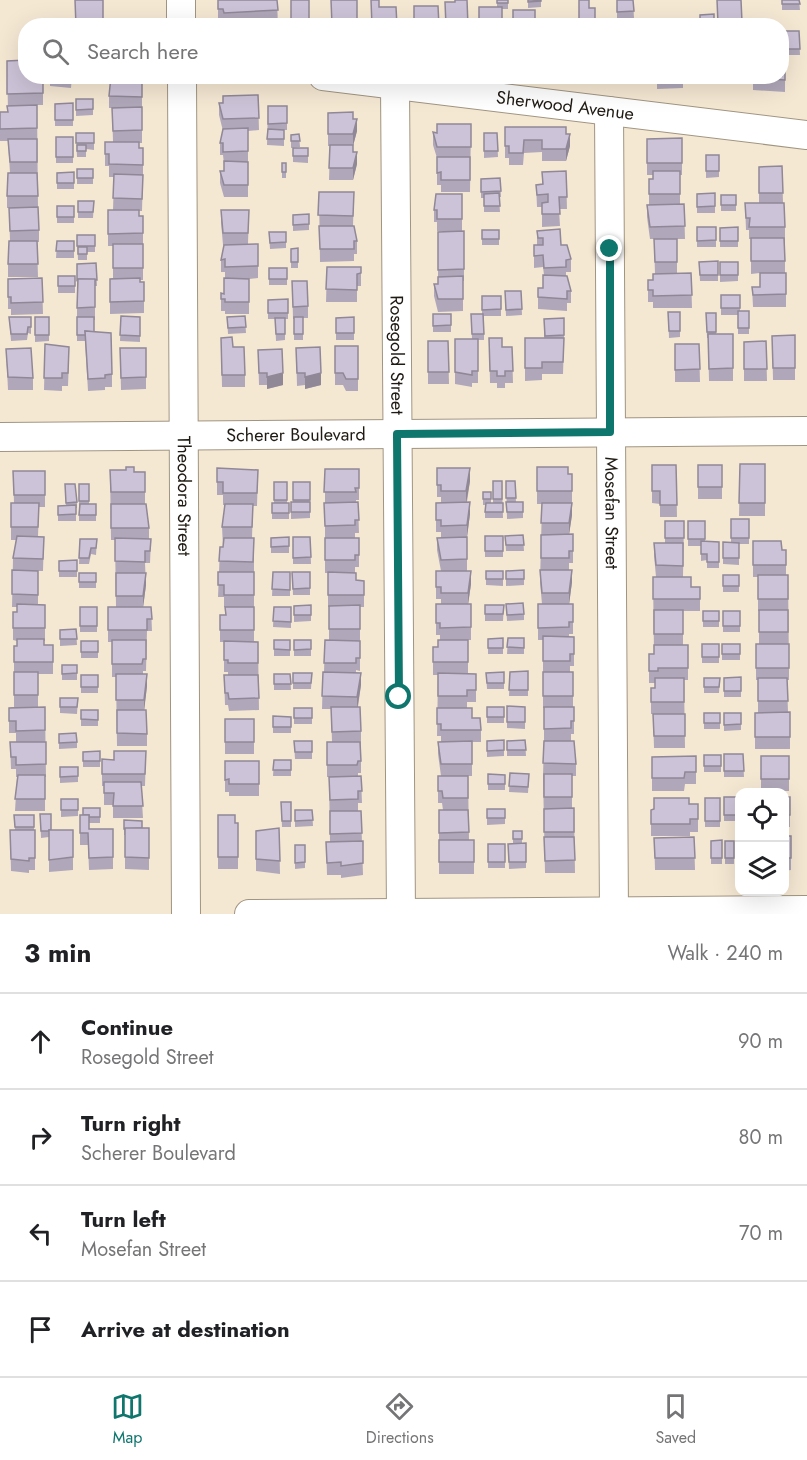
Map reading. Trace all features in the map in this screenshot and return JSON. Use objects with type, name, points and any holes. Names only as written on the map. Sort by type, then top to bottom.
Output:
[{"type":"street","points":[[181,0],[181,18]]},
{"type":"street","name":"Theodora Street","points":[[182,84],[186,914]]},
{"type":"street","name":"Sherwood Avenue","points":[[387,84],[807,135]]},
{"type":"street","name":"Rosegold Street","points":[[395,85],[400,913]]},
{"type":"street","name":"Mosefan Street","points":[[609,111],[614,913]]},
{"type":"street","name":"Scherer Boulevard","points":[[0,437],[807,431]]},
{"type":"street","points":[[249,914],[807,910]]},
{"type":"building","points":[[75,0],[103,0],[103,18],[76,18]]},
{"type":"building","points":[[218,0],[277,0],[278,10],[224,13],[223,9],[218,9]]},
{"type":"building","points":[[291,0],[309,0],[309,18],[291,18]]},
{"type":"building","points":[[331,0],[357,0],[357,18],[332,18]]},
{"type":"building","points":[[371,0],[379,0],[379,7],[396,7],[397,18],[372,18]]},
{"type":"building","points":[[455,0],[467,0],[468,18],[446,18],[445,2],[455,2]]},
{"type":"building","points":[[497,0],[508,0],[508,3],[497,3]]},
{"type":"building","points":[[579,0],[589,0],[589,8],[595,8],[595,18],[579,18]]},
{"type":"building","points":[[617,0],[633,0],[634,11],[617,12]]},
{"type":"building","points":[[717,0],[741,0],[742,18],[718,18]]},
{"type":"building","points":[[782,0],[799,0],[800,4],[782,4]]},
{"type":"building","points":[[414,6],[438,6],[439,18],[414,18]]},
{"type":"building","points":[[479,7],[502,7],[502,18],[479,18]]},
{"type":"building","points":[[513,10],[535,10],[535,18],[513,18]]},
{"type":"building","points":[[714,14],[714,18],[700,18],[700,15]]},
{"type":"building","points":[[789,31],[799,31],[800,49],[789,49]]},
{"type":"building","points":[[18,60],[18,84],[43,84],[43,93],[7,94],[7,61]]},
{"type":"building","points":[[110,84],[142,84],[142,97],[109,96]]},
{"type":"building","points":[[258,95],[259,118],[223,119],[219,103],[223,103],[223,96]]},
{"type":"building","points":[[76,99],[93,99],[93,109],[76,110]]},
{"type":"building","points":[[73,103],[73,120],[55,120],[55,104]]},
{"type":"building","points":[[37,105],[37,128],[0,129],[0,112],[8,112],[7,106]]},
{"type":"building","points":[[268,106],[287,106],[287,123],[268,124]]},
{"type":"building","points":[[142,107],[142,130],[113,131],[112,108]]},
{"type":"building","points":[[353,112],[353,119],[357,119],[353,134],[328,134],[328,113]]},
{"type":"building","points":[[437,124],[471,124],[471,147],[437,147],[433,132],[437,133]]},
{"type":"building","points":[[505,127],[566,127],[566,134],[570,134],[566,149],[542,149],[542,140],[524,140],[523,153],[509,153],[509,146],[505,146]]},
{"type":"building","points":[[248,128],[248,151],[223,152],[223,143],[220,143],[223,129]]},
{"type":"building","points":[[268,129],[284,130],[284,139],[267,139]]},
{"type":"building","points":[[76,133],[94,133],[94,143],[76,143]]},
{"type":"building","points":[[484,133],[497,133],[498,151],[484,151]]},
{"type":"building","points":[[299,134],[300,141],[291,141],[291,135]]},
{"type":"building","points":[[56,137],[73,137],[73,157],[56,157]]},
{"type":"building","points":[[682,138],[682,163],[647,163],[647,139]]},
{"type":"building","points":[[8,139],[37,139],[37,162],[10,162]]},
{"type":"building","points":[[105,142],[139,142],[139,148],[143,148],[143,165],[109,164],[109,154],[105,154]]},
{"type":"building","points":[[77,145],[86,145],[86,151],[77,151]]},
{"type":"building","points":[[330,145],[353,145],[353,152],[357,152],[353,168],[329,168]]},
{"type":"building","points":[[293,148],[308,148],[308,156],[293,156]]},
{"type":"building","points":[[706,155],[719,155],[719,171],[706,171]]},
{"type":"building","points":[[437,157],[470,157],[470,180],[441,180],[441,172],[437,173]]},
{"type":"building","points":[[224,161],[248,162],[248,185],[224,185],[220,171],[224,171]]},
{"type":"building","points":[[282,163],[286,163],[286,172],[282,172]]},
{"type":"building","points":[[782,166],[783,193],[759,193],[759,167]]},
{"type":"building","points":[[77,169],[93,169],[93,178],[77,178]]},
{"type":"building","points":[[566,171],[567,197],[559,197],[560,214],[542,214],[542,203],[548,202],[548,194],[537,195],[536,185],[543,184],[542,172]]},
{"type":"building","points":[[653,171],[680,171],[680,194],[649,194],[649,179],[653,179]]},
{"type":"building","points":[[74,172],[74,183],[57,183],[57,173]]},
{"type":"building","points":[[8,173],[37,173],[38,196],[7,196]]},
{"type":"building","points":[[114,174],[143,175],[142,199],[113,198]]},
{"type":"building","points":[[500,178],[501,191],[481,192],[481,179]]},
{"type":"building","points":[[319,192],[354,192],[353,216],[318,215]]},
{"type":"building","points":[[499,193],[500,206],[484,206],[484,194]]},
{"type":"building","points":[[715,193],[715,206],[697,207],[697,194]]},
{"type":"building","points":[[436,194],[462,194],[462,219],[437,219],[437,210],[434,210]]},
{"type":"building","points":[[721,195],[736,195],[736,205],[721,205]]},
{"type":"building","points":[[78,201],[94,201],[93,212],[78,212]]},
{"type":"building","points":[[745,203],[784,203],[785,227],[749,227],[750,218],[746,218]]},
{"type":"building","points":[[684,204],[685,226],[650,227],[647,205]]},
{"type":"building","points":[[57,206],[74,206],[74,217],[57,217]]},
{"type":"building","points":[[38,207],[39,230],[10,231],[9,208]]},
{"type":"building","points":[[108,210],[139,210],[139,216],[143,216],[143,233],[108,234]]},
{"type":"building","points":[[221,210],[249,210],[248,233],[223,233]]},
{"type":"building","points":[[309,214],[309,224],[293,225],[293,215]]},
{"type":"building","points":[[319,226],[354,226],[357,241],[354,241],[354,249],[320,249]]},
{"type":"building","points":[[697,227],[716,227],[716,240],[697,241]]},
{"type":"building","points":[[738,227],[738,241],[720,241],[720,228]]},
{"type":"building","points":[[560,229],[561,245],[567,245],[571,259],[566,260],[566,267],[544,268],[543,255],[534,256],[534,245],[543,245],[543,238],[538,238],[537,231]]},
{"type":"building","points":[[482,230],[499,230],[499,239],[482,239]]},
{"type":"building","points":[[464,231],[464,269],[438,270],[438,232]]},
{"type":"building","points":[[269,232],[286,232],[286,242],[270,243]]},
{"type":"building","points":[[77,235],[95,235],[95,246],[77,246]]},
{"type":"building","points":[[751,238],[784,238],[785,261],[751,261]]},
{"type":"building","points":[[654,239],[677,239],[677,262],[655,262]]},
{"type":"building","points":[[9,241],[37,241],[38,264],[8,264]]},
{"type":"building","points":[[57,241],[74,241],[74,251],[56,251]]},
{"type":"building","points":[[113,244],[143,244],[143,268],[113,268]]},
{"type":"building","points":[[258,244],[258,266],[225,267],[225,259],[221,260],[224,245]]},
{"type":"building","points":[[78,247],[87,247],[87,254],[78,254]]},
{"type":"building","points":[[298,248],[298,262],[291,262],[291,249]]},
{"type":"building","points":[[718,261],[718,275],[700,275],[699,262]]},
{"type":"building","points":[[720,262],[738,262],[738,275],[720,275]]},
{"type":"building","points":[[96,263],[97,280],[77,280],[77,264]]},
{"type":"building","points":[[327,267],[361,267],[361,273],[357,274],[357,290],[326,289]]},
{"type":"building","points":[[269,268],[287,268],[287,279],[269,279]]},
{"type":"building","points":[[691,273],[692,295],[653,296],[653,290],[648,290],[648,280],[653,280],[653,274]]},
{"type":"building","points":[[760,273],[786,273],[786,294],[753,295],[752,287],[760,287]]},
{"type":"building","points":[[543,275],[567,276],[571,291],[567,291],[567,299],[538,297],[538,288],[543,288]]},
{"type":"building","points":[[58,276],[75,276],[75,286],[58,286]]},
{"type":"building","points":[[463,276],[463,299],[438,299],[434,284],[438,284],[438,277]]},
{"type":"building","points":[[42,278],[43,302],[11,303],[11,297],[8,297],[8,279]]},
{"type":"building","points":[[140,278],[140,282],[144,282],[144,301],[110,302],[110,279]]},
{"type":"building","points":[[224,278],[249,279],[249,302],[225,302],[225,299],[221,299],[221,293],[224,294]]},
{"type":"building","points":[[78,279],[95,279],[95,307],[77,308]]},
{"type":"building","points":[[292,281],[307,281],[308,306],[293,307]]},
{"type":"building","points":[[505,291],[521,291],[522,309],[506,310]]},
{"type":"building","points":[[721,295],[740,295],[740,308],[721,308]]},
{"type":"building","points":[[482,296],[501,296],[501,309],[482,310]]},
{"type":"building","points":[[288,299],[288,313],[268,313],[268,300]]},
{"type":"building","points":[[738,311],[749,311],[749,328],[738,328]]},
{"type":"building","points":[[668,312],[680,312],[680,331],[669,331]]},
{"type":"building","points":[[706,313],[716,313],[716,332],[707,332]]},
{"type":"building","points":[[433,314],[451,314],[451,325],[433,326]]},
{"type":"building","points":[[471,314],[483,314],[484,334],[472,334]]},
{"type":"building","points":[[121,316],[140,317],[140,336],[120,335]]},
{"type":"building","points":[[245,316],[246,327],[228,328],[227,317]]},
{"type":"building","points":[[9,317],[31,317],[31,327],[28,327],[27,334],[11,334]]},
{"type":"building","points":[[35,317],[49,317],[49,335],[35,335]]},
{"type":"building","points":[[77,317],[94,317],[94,332],[85,331],[86,335],[77,335]]},
{"type":"building","points":[[294,317],[303,317],[303,334],[294,334]]},
{"type":"building","points":[[354,317],[354,333],[336,333],[336,318]]},
{"type":"building","points":[[275,318],[285,318],[285,334],[276,334]]},
{"type":"building","points":[[564,318],[564,335],[545,336],[544,319]]},
{"type":"building","points":[[85,331],[111,333],[112,374],[105,375],[105,378],[88,379]]},
{"type":"building","points":[[708,334],[733,334],[733,368],[709,369]]},
{"type":"building","points":[[795,335],[795,368],[773,368],[772,336]]},
{"type":"building","points":[[232,337],[233,347],[244,347],[245,375],[222,375],[221,338]]},
{"type":"building","points":[[489,338],[502,338],[502,347],[512,347],[513,371],[505,371],[505,376],[497,376],[497,371],[490,371]]},
{"type":"building","points":[[525,338],[564,338],[563,362],[542,362],[542,368],[525,368]]},
{"type":"building","points":[[455,339],[478,339],[478,371],[472,371],[472,375],[455,372]]},
{"type":"building","points":[[428,341],[448,341],[449,372],[428,372]]},
{"type":"building","points":[[766,341],[767,369],[744,369],[744,342]]},
{"type":"building","points":[[45,344],[69,347],[68,373],[62,373],[62,378],[44,378]]},
{"type":"building","points":[[675,344],[699,344],[700,369],[675,370]]},
{"type":"building","points":[[335,346],[358,346],[358,379],[346,379],[343,373],[335,373]]},
{"type":"building","points":[[320,347],[321,373],[305,377],[305,373],[297,373],[296,348]]},
{"type":"building","points":[[31,348],[33,378],[8,377],[6,349]]},
{"type":"building","points":[[120,348],[146,348],[146,377],[121,378]]},
{"type":"building","points":[[282,349],[283,373],[267,377],[267,373],[259,373],[258,350]]},
{"type":"building","points":[[740,464],[765,464],[765,503],[739,503]]},
{"type":"building","points":[[652,465],[676,465],[677,505],[660,505],[660,491],[652,491]]},
{"type":"building","points":[[698,465],[722,465],[722,487],[698,487]]},
{"type":"building","points":[[126,467],[134,467],[134,472],[145,472],[145,492],[111,492],[110,470],[126,470]]},
{"type":"building","points":[[537,467],[568,467],[568,474],[572,474],[572,491],[537,491]]},
{"type":"building","points":[[217,468],[258,470],[257,493],[223,493],[223,482],[217,482]]},
{"type":"building","points":[[437,468],[470,468],[466,491],[441,491],[441,485],[437,485]]},
{"type":"building","points":[[325,469],[359,469],[359,488],[355,488],[356,492],[324,492]]},
{"type":"building","points":[[13,471],[45,471],[45,495],[14,495]]},
{"type":"building","points":[[493,481],[502,481],[502,499],[493,499]]},
{"type":"building","points":[[506,481],[515,481],[516,498],[506,498]]},
{"type":"building","points":[[274,482],[287,482],[287,500],[274,500]]},
{"type":"building","points":[[293,482],[310,482],[310,500],[293,500]]},
{"type":"building","points":[[65,484],[75,484],[77,502],[66,503]]},
{"type":"building","points":[[79,484],[89,484],[89,501],[79,501]]},
{"type":"building","points":[[483,492],[491,492],[491,499],[483,499]]},
{"type":"building","points":[[291,502],[310,502],[310,512],[291,512]]},
{"type":"building","points":[[358,502],[359,520],[355,520],[355,525],[325,526],[324,503]]},
{"type":"building","points":[[470,502],[467,525],[441,526],[441,520],[436,520],[436,503]]},
{"type":"building","points":[[506,502],[523,502],[523,512],[507,512]]},
{"type":"building","points":[[11,503],[39,503],[38,527],[11,527]]},
{"type":"building","points":[[272,503],[289,503],[289,513],[272,513]]},
{"type":"building","points":[[486,503],[503,503],[503,512],[485,512]]},
{"type":"building","points":[[542,503],[572,503],[569,523],[541,523]]},
{"type":"building","points":[[80,504],[96,504],[96,515],[79,515]]},
{"type":"building","points":[[111,504],[146,504],[149,528],[111,528]]},
{"type":"building","points":[[225,504],[253,504],[252,527],[222,527]]},
{"type":"building","points":[[76,505],[76,514],[58,515],[58,506]]},
{"type":"building","points":[[731,519],[749,519],[749,538],[731,538]]},
{"type":"building","points":[[665,521],[684,521],[684,538],[665,538]]},
{"type":"building","points":[[688,521],[705,521],[705,539],[688,539]]},
{"type":"building","points":[[573,534],[573,551],[569,551],[569,558],[541,558],[541,535]]},
{"type":"building","points":[[523,535],[524,545],[506,545],[505,536]]},
{"type":"building","points":[[17,536],[44,537],[43,559],[13,558]]},
{"type":"building","points":[[485,536],[503,536],[503,551],[485,551]]},
{"type":"building","points":[[289,537],[289,546],[271,547],[271,538]]},
{"type":"building","points":[[293,537],[310,537],[311,557],[293,558]]},
{"type":"building","points":[[467,537],[467,559],[441,560],[437,538]]},
{"type":"building","points":[[115,538],[151,539],[150,551],[145,551],[145,562],[115,561]]},
{"type":"building","points":[[224,538],[254,538],[253,562],[219,561],[220,547],[223,547]]},
{"type":"building","points":[[325,538],[359,538],[359,555],[355,555],[355,560],[325,560]]},
{"type":"building","points":[[80,539],[97,539],[96,548],[91,548],[89,558],[79,558]]},
{"type":"building","points":[[701,541],[719,542],[719,562],[707,562],[707,554],[701,554]]},
{"type":"building","points":[[753,541],[781,541],[782,550],[786,550],[786,565],[753,565]]},
{"type":"building","points":[[723,542],[739,543],[739,558],[723,558]]},
{"type":"building","points":[[654,543],[683,543],[683,566],[656,565]]},
{"type":"building","points":[[77,560],[77,571],[59,571],[59,561]]},
{"type":"building","points":[[12,570],[38,571],[38,595],[12,594]]},
{"type":"building","points":[[524,570],[524,579],[506,579],[506,571]]},
{"type":"building","points":[[540,570],[572,570],[569,593],[542,593]]},
{"type":"building","points":[[436,571],[471,571],[468,593],[441,593],[441,587],[436,587]]},
{"type":"building","points":[[486,571],[503,571],[503,579],[486,579]]},
{"type":"building","points":[[218,572],[254,572],[254,595],[224,595],[224,585],[218,585]]},
{"type":"building","points":[[273,572],[290,572],[290,590],[272,589]]},
{"type":"building","points":[[292,572],[310,572],[310,588],[293,589]]},
{"type":"building","points":[[328,572],[356,573],[356,580],[364,581],[364,595],[328,595]]},
{"type":"building","points":[[79,573],[96,573],[96,582],[79,582]]},
{"type":"building","points":[[116,573],[146,573],[143,596],[116,596]]},
{"type":"building","points":[[723,575],[739,575],[739,586],[723,586]]},
{"type":"building","points":[[758,575],[788,575],[788,599],[758,599]]},
{"type":"building","points":[[653,577],[691,577],[691,587],[700,587],[700,599],[653,599]]},
{"type":"building","points":[[523,603],[524,614],[507,615],[506,604]]},
{"type":"building","points":[[17,604],[45,605],[45,628],[13,628],[13,612],[17,612]]},
{"type":"building","points":[[436,604],[471,604],[471,627],[440,628],[440,623],[436,623]]},
{"type":"building","points":[[538,604],[573,604],[573,622],[569,622],[569,627],[538,628]]},
{"type":"building","points":[[311,605],[311,615],[294,615],[294,606]]},
{"type":"building","points":[[360,605],[360,629],[329,629],[329,606]]},
{"type":"building","points":[[485,605],[504,605],[503,614],[485,614]]},
{"type":"building","points":[[80,607],[97,607],[97,626],[80,626]]},
{"type":"building","points":[[108,607],[151,607],[152,619],[147,619],[147,630],[108,630]]},
{"type":"building","points":[[225,607],[254,607],[254,630],[220,630],[220,615],[226,615]]},
{"type":"building","points":[[274,607],[291,607],[291,622],[273,621]]},
{"type":"building","points":[[654,610],[683,610],[683,634],[654,634]]},
{"type":"building","points":[[759,610],[788,610],[788,632],[759,632]]},
{"type":"building","points":[[703,611],[719,611],[719,621],[703,621]]},
{"type":"building","points":[[723,611],[740,611],[740,626],[723,626]]},
{"type":"building","points":[[76,629],[77,639],[60,639],[60,630]]},
{"type":"building","points":[[543,636],[574,637],[574,654],[570,654],[570,661],[543,661]]},
{"type":"building","points":[[503,638],[503,648],[488,648],[488,639]]},
{"type":"building","points":[[508,638],[524,638],[524,648],[507,647]]},
{"type":"building","points":[[17,639],[44,639],[44,645],[53,645],[53,662],[14,662],[14,646],[17,646]]},
{"type":"building","points":[[112,640],[146,640],[146,659],[143,659],[142,664],[112,664]]},
{"type":"building","points":[[274,640],[290,640],[290,650],[274,649]]},
{"type":"building","points":[[294,640],[311,640],[311,649],[294,650]]},
{"type":"building","points":[[325,640],[360,641],[360,658],[356,658],[356,663],[324,663]]},
{"type":"building","points":[[438,640],[468,640],[468,662],[433,662],[433,647],[438,647]]},
{"type":"building","points":[[81,641],[98,641],[98,652],[81,652]]},
{"type":"building","points":[[224,641],[258,642],[258,663],[228,663],[228,660],[224,660]]},
{"type":"building","points":[[702,644],[719,644],[719,657],[702,657]]},
{"type":"building","points":[[722,644],[740,644],[740,654],[722,654]]},
{"type":"building","points":[[756,644],[789,644],[789,668],[756,668]]},
{"type":"building","points":[[654,645],[688,645],[688,668],[658,668],[658,671],[649,671],[649,654],[654,654]]},
{"type":"building","points":[[62,665],[77,665],[77,673],[62,674]]},
{"type":"building","points":[[528,671],[528,690],[509,690],[510,672]]},
{"type":"building","points":[[14,672],[38,672],[38,695],[14,695]]},
{"type":"building","points":[[323,672],[361,673],[357,697],[322,696]]},
{"type":"building","points":[[504,672],[504,683],[487,683],[486,673]]},
{"type":"building","points":[[543,672],[573,672],[573,696],[543,696]]},
{"type":"building","points":[[293,673],[312,673],[311,683],[293,683]]},
{"type":"building","points":[[438,673],[476,674],[476,690],[467,690],[467,696],[438,696]]},
{"type":"building","points":[[116,674],[147,674],[144,700],[116,700]]},
{"type":"building","points":[[274,674],[290,674],[291,684],[274,684]]},
{"type":"building","points":[[81,675],[98,675],[98,687],[81,687]]},
{"type":"building","points":[[224,675],[258,675],[259,698],[229,699],[228,693],[225,693]]},
{"type":"building","points":[[741,677],[741,691],[724,691],[724,678]]},
{"type":"building","points":[[655,678],[684,678],[684,702],[651,702],[651,688],[655,688]]},
{"type":"building","points":[[704,678],[720,678],[719,687],[704,687]]},
{"type":"building","points":[[758,678],[787,678],[788,701],[758,701]]},
{"type":"building","points":[[60,698],[78,698],[77,707],[60,707]]},
{"type":"building","points":[[507,706],[525,707],[525,722],[507,722]]},
{"type":"building","points":[[45,707],[45,730],[16,731],[16,721],[9,721],[9,708]]},
{"type":"building","points":[[331,707],[360,707],[361,731],[332,732]]},
{"type":"building","points":[[487,707],[504,707],[504,717],[487,717]]},
{"type":"building","points":[[544,707],[574,707],[574,721],[571,721],[571,728],[544,729]]},
{"type":"building","points":[[294,708],[312,708],[312,718],[294,718]]},
{"type":"building","points":[[437,708],[472,708],[472,718],[480,718],[481,730],[441,730],[441,724],[437,724]]},
{"type":"building","points":[[81,710],[98,710],[98,720],[81,719]]},
{"type":"building","points":[[117,710],[146,710],[147,734],[117,733]]},
{"type":"building","points":[[790,712],[790,737],[755,737],[755,713]]},
{"type":"building","points":[[704,713],[720,713],[720,723],[704,723]]},
{"type":"building","points":[[724,713],[741,713],[741,724],[724,725]]},
{"type":"building","points":[[653,714],[685,714],[685,736],[654,736]]},
{"type":"building","points":[[273,716],[291,717],[291,727],[273,727]]},
{"type":"building","points":[[225,719],[254,719],[254,742],[225,742]]},
{"type":"building","points":[[76,733],[77,742],[59,743],[59,734]]},
{"type":"building","points":[[504,740],[504,750],[487,751],[487,741]]},
{"type":"building","points":[[525,740],[526,750],[507,750],[507,741]]},
{"type":"building","points":[[294,741],[312,741],[312,752],[295,752]]},
{"type":"building","points":[[472,741],[472,764],[441,764],[438,742]]},
{"type":"building","points":[[544,741],[574,741],[576,764],[543,763]]},
{"type":"building","points":[[10,742],[46,742],[46,764],[16,765],[16,757],[11,757]]},
{"type":"building","points":[[327,742],[360,742],[361,761],[358,761],[357,765],[327,765]]},
{"type":"building","points":[[100,751],[100,761],[83,761],[83,752]]},
{"type":"building","points":[[114,751],[146,751],[145,774],[102,774],[102,759],[114,760]]},
{"type":"building","points":[[724,754],[743,754],[744,771],[724,771]]},
{"type":"building","points":[[704,755],[721,755],[721,766],[704,766]]},
{"type":"building","points":[[696,756],[696,772],[685,772],[684,778],[652,778],[652,757]]},
{"type":"building","points":[[761,756],[789,756],[789,779],[761,779]]},
{"type":"building","points":[[274,760],[291,760],[291,770],[273,770]]},
{"type":"building","points":[[225,761],[259,761],[259,784],[229,784],[229,779],[225,780]]},
{"type":"building","points":[[60,767],[78,767],[78,776],[60,777]]},
{"type":"building","points":[[510,773],[529,774],[528,787],[509,786]]},
{"type":"building","points":[[488,774],[505,775],[505,784],[488,784]]},
{"type":"building","points":[[544,774],[572,774],[572,797],[544,797]]},
{"type":"building","points":[[18,775],[45,775],[45,799],[15,799]]},
{"type":"building","points":[[361,776],[362,791],[358,791],[358,799],[330,800],[329,777]]},
{"type":"building","points":[[438,776],[468,776],[468,798],[443,798],[442,791],[438,791]]},
{"type":"building","points":[[104,782],[141,782],[143,806],[113,806],[114,793],[104,793]]},
{"type":"building","points":[[724,797],[735,797],[735,815],[724,815]]},
{"type":"building","points":[[654,798],[689,798],[689,804],[698,804],[698,819],[690,819],[690,824],[651,824]]},
{"type":"building","points":[[705,798],[720,798],[720,821],[705,821]]},
{"type":"building","points":[[61,799],[78,799],[78,810],[61,810]]},
{"type":"building","points":[[281,802],[291,802],[291,821],[282,821]]},
{"type":"building","points":[[83,808],[100,808],[100,817],[83,815]]},
{"type":"building","points":[[574,808],[574,832],[544,832],[544,809]]},
{"type":"building","points":[[487,809],[505,809],[505,818],[487,818]]},
{"type":"building","points":[[295,810],[312,810],[313,820],[295,821]]},
{"type":"building","points":[[439,810],[468,810],[469,832],[439,833]]},
{"type":"building","points":[[330,811],[361,811],[362,833],[330,834]]},
{"type":"building","points":[[40,814],[51,814],[51,830],[41,831]]},
{"type":"building","points":[[14,815],[34,815],[34,827],[15,827]]},
{"type":"building","points":[[80,815],[89,815],[89,829],[113,829],[113,857],[89,858],[88,833],[80,833]]},
{"type":"building","points":[[218,815],[235,815],[235,823],[238,823],[238,857],[218,857]]},
{"type":"building","points":[[124,820],[142,821],[142,828],[124,829]]},
{"type":"building","points":[[125,828],[149,828],[149,858],[125,857]]},
{"type":"building","points":[[279,828],[280,861],[256,859],[256,831]]},
{"type":"building","points":[[10,830],[35,830],[35,858],[29,858],[29,861],[11,859]]},
{"type":"building","points":[[49,830],[73,830],[73,857],[49,860]]},
{"type":"building","points":[[513,831],[522,831],[522,839],[513,839]]},
{"type":"building","points":[[789,836],[791,836],[791,858],[789,858]]},
{"type":"building","points":[[544,837],[574,837],[575,860],[545,861]]},
{"type":"building","points":[[694,837],[695,858],[655,858],[654,838]]},
{"type":"building","points":[[439,840],[474,840],[474,862],[439,862]]},
{"type":"building","points":[[722,840],[722,858],[711,858],[711,841]]},
{"type":"building","points":[[363,841],[363,863],[341,866],[341,862],[327,863],[326,842]]},
{"type":"building","points":[[725,841],[734,841],[734,858],[725,858]]},
{"type":"building","points":[[526,843],[526,862],[509,862],[508,844]]},
{"type":"building","points":[[488,844],[505,844],[505,862],[488,862]]},
{"type":"building","points":[[295,845],[305,845],[305,862],[295,863]]},
{"type":"route","points":[[399,697],[397,434],[610,432],[610,249]]}]
